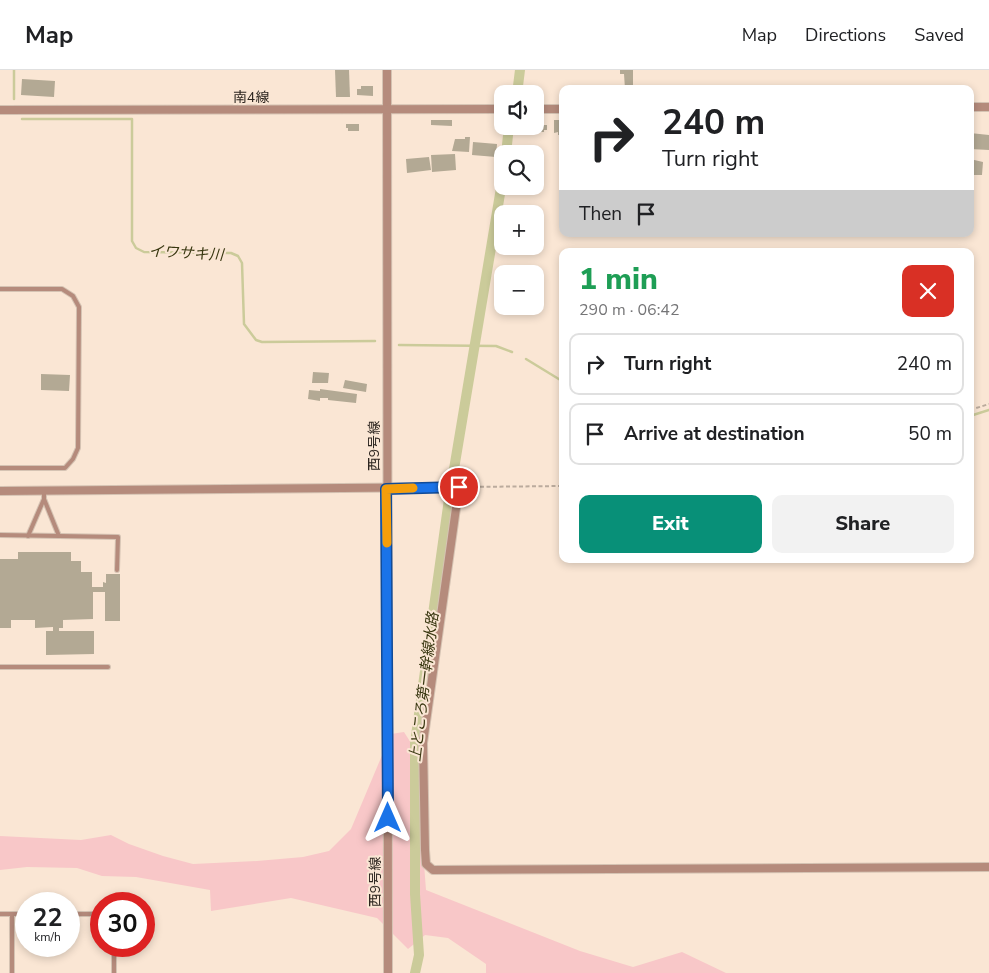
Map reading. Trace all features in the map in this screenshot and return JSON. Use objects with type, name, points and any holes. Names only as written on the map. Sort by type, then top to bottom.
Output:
[{"type":"street","name":"西9号線","points":[[386,70],[388,973]]},
{"type":"street","points":[[974,107],[989,107]]},
{"type":"street","name":"南4線","points":[[0,110],[494,109]]},
{"type":"street","points":[[544,109],[559,109]]},
{"type":"street","points":[[0,490],[386,489],[459,487],[424,743],[425,850],[426,864],[433,870],[989,867]]},
{"type":"lane","points":[[0,289],[62,289],[73,296],[79,307],[79,316],[78,448],[73,459],[65,468],[0,468]]},
{"type":"lane","points":[[44,490],[44,499],[59,536]]},
{"type":"lane","points":[[28,536],[44,499]]},
{"type":"lane","points":[[0,535],[118,537],[117,570]]},
{"type":"lane","points":[[0,667],[108,667]]},
{"type":"lane","points":[[0,914],[12,914],[12,973]]},
{"type":"lane","points":[[114,957],[114,973]]},
{"type":"path","points":[[974,409],[989,404]]},
{"type":"path","points":[[459,487],[559,486]]},
{"type":"shaded area","points":[[404,732],[411,743],[421,782],[420,811],[426,890],[580,951],[633,967],[682,952],[726,973],[486,973],[486,964],[448,938],[425,935],[408,949],[377,918],[291,898],[211,911],[210,890],[136,877],[102,876],[77,868],[27,867],[0,870],[0,836],[81,840],[111,835],[129,844],[193,864],[303,857],[329,851],[351,829],[391,734]]},
{"type":"building","points":[[335,70],[349,70],[350,97],[336,97]]},
{"type":"building","points":[[620,70],[633,70],[633,85],[625,85],[624,74],[620,74]]},
{"type":"building","points":[[22,79],[55,81],[54,97],[21,95]]},
{"type":"building","points":[[361,86],[373,86],[373,96],[357,95],[357,89],[361,89]]},
{"type":"building","points":[[431,120],[452,120],[452,126],[431,125]]},
{"type":"building","points":[[554,120],[559,120],[559,135],[558,132],[554,133]]},
{"type":"building","points":[[346,124],[359,124],[359,131],[348,131]]},
{"type":"building","points":[[974,133],[989,135],[989,150],[974,149]]},
{"type":"building","points":[[465,137],[470,137],[469,152],[452,151],[455,139],[465,139]]},
{"type":"building","points":[[473,142],[497,144],[494,145],[494,157],[472,155]]},
{"type":"building","points":[[455,154],[456,170],[432,172],[431,155]]},
{"type":"building","points":[[429,157],[431,170],[407,173],[406,159]]},
{"type":"building","points":[[974,160],[983,162],[982,175],[974,175]]},
{"type":"building","points":[[313,372],[329,373],[328,383],[312,383]]},
{"type":"building","points":[[41,374],[70,375],[69,391],[41,390]]},
{"type":"building","points":[[345,380],[367,384],[366,392],[343,388]]},
{"type":"building","points":[[320,389],[357,394],[356,403],[328,400],[328,398],[320,398],[320,401],[308,399],[309,390],[320,391]]},
{"type":"building","points":[[18,552],[71,552],[71,561],[81,561],[81,572],[92,572],[92,587],[103,587],[103,582],[106,583],[106,574],[120,574],[120,621],[105,621],[105,592],[93,592],[93,619],[63,620],[63,628],[59,628],[59,631],[94,631],[94,654],[46,655],[46,631],[53,631],[53,627],[35,628],[35,620],[11,620],[11,628],[0,628],[0,559],[18,559]]},
{"type":"waterway","name":"イワサキ川","points":[[14,70],[14,99]]},
{"type":"waterway","name":"上ところ第一幹線水路","points":[[518,85],[520,70]]},
{"type":"waterway","name":"イワサキ川","points":[[22,119],[132,119],[132,241],[136,248],[144,252],[231,253],[238,256],[242,263],[244,324],[256,340],[262,342],[375,341]]},
{"type":"waterway","name":"上ところ第一幹線水路","points":[[507,145],[508,135]]},
{"type":"waterway","name":"上ところ第一幹線水路","points":[[452,481],[500,195]]},
{"type":"waterway","name":"イワサキ川","points":[[399,345],[496,346],[512,352]]},
{"type":"waterway","name":"イワサキ川","points":[[526,359],[559,379]]},
{"type":"waterway","name":"イワサキ川","points":[[974,415],[989,410]]},
{"type":"waterway","name":"上ところ第一幹線水路","points":[[415,973],[419,955],[415,894],[415,743],[450,492]]},
{"type":"slow traffic","points":[[387,543],[386,489],[413,488]]},
{"type":"route","points":[[388,818],[386,489],[459,487]]}]
